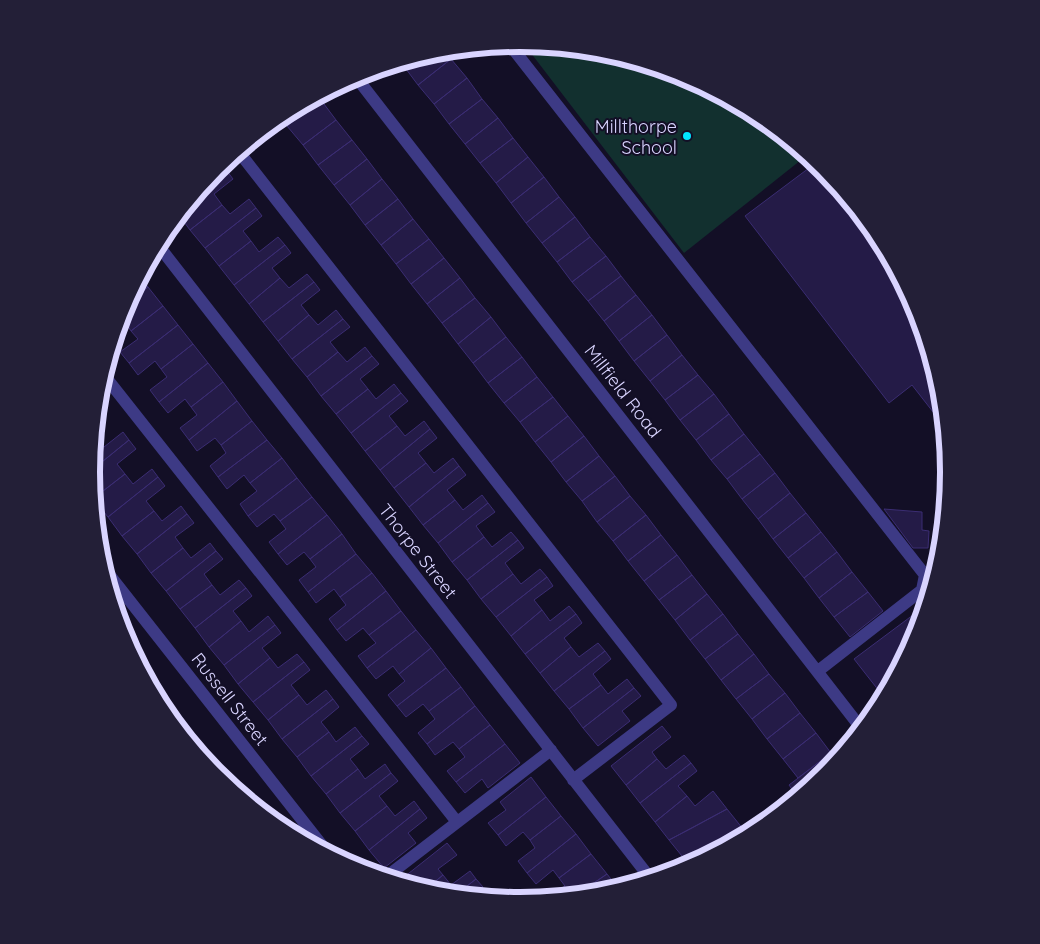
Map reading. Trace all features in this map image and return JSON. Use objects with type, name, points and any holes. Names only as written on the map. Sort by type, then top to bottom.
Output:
[{"type":"street","points":[[516,52],[925,575],[922,590],[818,671]]},
{"type":"street","name":"Millfield Road","points":[[361,83],[857,722]]},
{"type":"street","points":[[242,158],[671,705],[573,780]]},
{"type":"street","name":"Thorpe Street","points":[[163,252],[645,872]]},
{"type":"street","points":[[111,383],[457,822]]},
{"type":"street","name":"Russell Street","points":[[115,583],[318,839]]},
{"type":"street","points":[[393,871],[551,750]]},
{"type":"green space","name":"Millthorpe School","points":[[530,52],[575,56],[602,61],[629,67],[681,84],[753,123],[801,160],[684,253]]},
{"type":"building","points":[[451,59],[451,59],[418,85],[406,69]]},
{"type":"building","points":[[451,59],[467,78],[434,104],[418,85]]},
{"type":"building","points":[[467,78],[482,99],[449,124],[434,104]]},
{"type":"building","points":[[482,99],[498,118],[465,144],[449,124]]},
{"type":"building","points":[[323,102],[336,120],[303,145],[287,126],[306,111]]},
{"type":"building","points":[[306,111],[287,126],[286,124]]},
{"type":"building","points":[[498,118],[513,138],[480,163],[465,144]]},
{"type":"building","points":[[336,120],[352,140],[318,165],[303,145]]},
{"type":"building","points":[[513,138],[528,157],[496,183],[480,163]]},
{"type":"building","points":[[352,140],[367,159],[334,185],[318,165]]},
{"type":"building","points":[[528,157],[544,177],[511,203],[496,183]]},
{"type":"building","points":[[367,159],[382,179],[350,205],[334,185]]},
{"type":"building","points":[[809,168],[817,175],[869,239],[896,286],[908,311],[925,363],[936,415],[912,385],[889,403],[745,216]]},
{"type":"building","points":[[227,171],[233,179],[214,194],[222,205],[190,230],[184,221]]},
{"type":"building","points":[[544,177],[559,197],[526,223],[511,203]]},
{"type":"building","points":[[382,179],[398,199],[365,225],[350,205]]},
{"type":"building","points":[[559,197],[575,217],[542,243],[526,223]]},
{"type":"building","points":[[249,199],[256,208],[205,248],[190,230],[222,205],[230,214]]},
{"type":"building","points":[[398,199],[413,219],[381,245],[365,225]]},
{"type":"building","points":[[256,208],[262,216],[243,231],[251,241],[219,266],[205,248]]},
{"type":"building","points":[[575,217],[590,237],[557,262],[542,243]]},
{"type":"building","points":[[413,219],[429,239],[396,264],[381,245]]},
{"type":"building","points":[[278,237],[285,245],[234,285],[219,266],[251,241],[259,252]]},
{"type":"building","points":[[590,237],[606,256],[572,282],[557,262]]},
{"type":"building","points":[[429,239],[444,258],[411,284],[396,264]]},
{"type":"building","points":[[285,245],[291,253],[272,268],[280,278],[249,304],[234,285]]},
{"type":"building","points":[[606,256],[621,276],[588,301],[572,282]]},
{"type":"building","points":[[444,258],[460,278],[427,304],[411,284]]},
{"type":"building","points":[[307,274],[314,282],[263,322],[249,304],[280,278],[289,288]]},
{"type":"building","points":[[621,276],[636,295],[604,321],[588,301]]},
{"type":"building","points":[[460,278],[475,298],[442,323],[427,304]]},
{"type":"building","points":[[314,282],[320,290],[301,305],[309,315],[278,341],[263,322]]},
{"type":"building","points":[[145,284],[148,287],[141,293]]},
{"type":"building","points":[[148,287],[163,306],[131,331],[127,325],[141,293]]},
{"type":"building","points":[[636,295],[652,315],[619,341],[604,321]]},
{"type":"building","points":[[475,298],[491,317],[458,344],[442,323]]},
{"type":"building","points":[[163,306],[178,325],[129,363],[120,352],[138,339],[131,331]]},
{"type":"building","points":[[336,310],[343,319],[292,359],[278,341],[309,315],[318,325]]},
{"type":"building","points":[[652,315],[667,335],[634,361],[619,341]]},
{"type":"building","points":[[491,317],[506,337],[473,363],[458,344]]},
{"type":"building","points":[[343,319],[350,327],[330,342],[338,352],[307,377],[292,359]]},
{"type":"building","points":[[178,325],[193,344],[161,369],[155,361],[138,375],[129,363]]},
{"type":"building","points":[[667,335],[682,355],[650,381],[634,361]]},
{"type":"building","points":[[506,337],[522,357],[488,383],[473,363]]},
{"type":"building","points":[[193,344],[208,363],[159,402],[150,390],[167,377],[161,369]]},
{"type":"building","points":[[365,347],[372,356],[321,396],[307,377],[338,352],[347,362]]},
{"type":"building","points":[[682,355],[698,375],[665,400],[650,381]]},
{"type":"building","points":[[372,356],[379,364],[360,379],[368,389],[336,414],[321,396]]},
{"type":"building","points":[[522,357],[537,377],[504,403],[488,383]]},
{"type":"building","points":[[208,363],[223,382],[191,407],[185,399],[168,413],[159,402]]},
{"type":"building","points":[[698,375],[714,394],[680,420],[665,400]]},
{"type":"building","points":[[537,377],[553,397],[520,422],[504,403]]},
{"type":"building","points":[[223,382],[237,401],[189,440],[180,428],[197,415],[191,407]]},
{"type":"building","points":[[394,384],[401,393],[351,433],[336,414],[368,389],[376,399]]},
{"type":"building","points":[[401,393],[408,401],[389,416],[397,426],[365,451],[351,433]]},
{"type":"building","points":[[714,394],[729,414],[696,440],[680,420]]},
{"type":"building","points":[[553,397],[568,416],[535,442],[520,422]]},
{"type":"building","points":[[237,401],[252,421],[221,445],[215,438],[197,451],[189,440]]},
{"type":"building","points":[[729,414],[744,434],[711,460],[696,440]]},
{"type":"building","points":[[568,416],[584,436],[551,462],[535,442]]},
{"type":"building","points":[[252,421],[267,440],[218,477],[210,466],[226,453],[221,445]]},
{"type":"building","points":[[424,421],[430,429],[380,470],[365,451],[397,426],[405,436]]},
{"type":"building","points":[[430,429],[437,438],[418,453],[426,463],[394,488],[380,470]]},
{"type":"building","points":[[123,432],[129,440],[100,463],[101,444],[104,447]]},
{"type":"building","points":[[744,434],[760,454],[727,479],[711,460]]},
{"type":"building","points":[[584,436],[599,456],[566,482],[551,462]]},
{"type":"building","points":[[129,440],[136,449],[117,464],[125,474],[101,493],[100,463]]},
{"type":"building","points":[[267,440],[282,458],[250,483],[244,475],[227,489],[218,477]]},
{"type":"building","points":[[760,454],[775,473],[742,499],[727,479]]},
{"type":"building","points":[[599,456],[615,476],[582,501],[566,482]]},
{"type":"building","points":[[282,458],[297,478],[248,516],[240,504],[257,491],[250,483]]},
{"type":"building","points":[[453,458],[459,466],[409,507],[394,488],[426,463],[434,473]]},
{"type":"building","points":[[459,466],[466,475],[447,490],[455,500],[423,525],[409,507]]},
{"type":"building","points":[[152,469],[158,477],[108,517],[102,510],[101,493],[125,474],[133,484]]},
{"type":"building","points":[[775,473],[790,493],[758,519],[742,499]]},
{"type":"building","points":[[615,476],[630,496],[597,522],[582,501]]},
{"type":"building","points":[[158,477],[165,486],[146,501],[154,511],[122,536],[108,517]]},
{"type":"building","points":[[297,478],[312,497],[280,521],[274,514],[257,527],[248,516]]},
{"type":"building","points":[[790,493],[806,513],[773,539],[758,519]]},
{"type":"building","points":[[482,495],[488,503],[438,543],[423,525],[455,500],[463,510]]},
{"type":"building","points":[[630,496],[646,515],[613,541],[597,522]]},
{"type":"building","points":[[312,497],[327,515],[278,554],[269,542],[286,529],[280,521]]},
{"type":"building","points":[[488,503],[495,512],[476,526],[484,537],[452,562],[438,543]]},
{"type":"building","points":[[181,506],[187,514],[137,554],[122,536],[154,511],[162,521]]},
{"type":"building","points":[[884,509],[922,512],[922,530],[929,531],[928,548],[913,548]]},
{"type":"building","points":[[806,513],[821,532],[788,558],[773,539]]},
{"type":"building","points":[[187,514],[194,523],[175,537],[183,548],[151,573],[137,554]]},
{"type":"building","points":[[327,515],[342,534],[310,559],[304,552],[287,565],[278,554]]},
{"type":"building","points":[[646,515],[661,535],[628,561],[613,541]]},
{"type":"building","points":[[511,532],[518,540],[467,580],[452,562],[484,537],[492,547]]},
{"type":"building","points":[[821,532],[837,552],[804,578],[788,558]]},
{"type":"building","points":[[342,534],[356,554],[308,592],[299,580],[316,567],[310,559]]},
{"type":"building","points":[[661,535],[677,555],[644,581],[628,561]]},
{"type":"building","points":[[518,540],[524,548],[505,563],[513,574],[481,599],[467,580]]},
{"type":"building","points":[[210,543],[216,551],[166,591],[151,573],[183,548],[191,558]]},
{"type":"building","points":[[216,551],[223,559],[204,574],[212,585],[180,609],[166,591]]},
{"type":"building","points":[[837,552],[852,572],[819,598],[804,578]]},
{"type":"building","points":[[356,554],[372,573],[340,597],[334,589],[316,603],[308,592]]},
{"type":"building","points":[[677,555],[692,575],[659,600],[644,581]]},
{"type":"building","points":[[540,569],[547,577],[496,617],[481,599],[513,574],[521,584]]},
{"type":"building","points":[[852,572],[868,592],[834,617],[819,598]]},
{"type":"building","points":[[372,573],[386,591],[337,630],[329,619],[346,605],[340,597]]},
{"type":"building","points":[[692,575],[707,594],[675,620],[659,600]]},
{"type":"building","points":[[547,577],[553,586],[534,600],[542,610],[511,636],[496,617]]},
{"type":"building","points":[[239,580],[246,588],[195,628],[180,609],[212,585],[220,595]]},
{"type":"building","points":[[246,588],[252,596],[233,611],[241,621],[209,647],[195,628]]},
{"type":"building","points":[[386,591],[401,611],[369,635],[363,628],[346,641],[337,630]]},
{"type":"building","points":[[868,592],[883,611],[850,637],[834,617]]},
{"type":"building","points":[[707,594],[723,614],[690,640],[675,620]]},
{"type":"building","points":[[569,606],[576,614],[525,654],[511,636],[542,610],[550,621]]},
{"type":"building","points":[[401,611],[416,630],[367,668],[358,656],[376,643],[369,635]]},
{"type":"building","points":[[576,614],[582,623],[564,638],[571,647],[540,673],[525,654]]},
{"type":"building","points":[[723,614],[738,634],[705,659],[690,640]]},
{"type":"building","points":[[915,614],[908,633],[878,690],[854,659]]},
{"type":"building","points":[[268,616],[275,625],[224,665],[209,647],[241,621],[249,632]]},
{"type":"building","points":[[275,625],[281,633],[262,648],[270,658],[238,684],[224,665]]},
{"type":"building","points":[[416,630],[431,648],[399,674],[393,666],[376,679],[367,668]]},
{"type":"building","points":[[738,634],[754,654],[721,680],[705,659]]},
{"type":"building","points":[[598,643],[605,651],[554,691],[540,673],[571,647],[579,657]]},
{"type":"building","points":[[431,648],[446,668],[397,706],[388,695],[405,681],[399,674]]},
{"type":"building","points":[[605,651],[611,659],[593,674],[601,685],[569,709],[554,691]]},
{"type":"building","points":[[297,654],[304,662],[253,702],[238,684],[270,658],[278,668]]},
{"type":"building","points":[[754,654],[769,674],[736,699],[721,680]]},
{"type":"building","points":[[304,662],[310,670],[291,685],[299,695],[268,720],[253,702]]},
{"type":"building","points":[[446,668],[461,687],[429,711],[423,704],[406,717],[397,706]]},
{"type":"building","points":[[769,674],[785,693],[752,719],[736,699]]},
{"type":"building","points":[[627,679],[634,688],[583,728],[569,709],[601,685],[608,694]]},
{"type":"building","points":[[461,687],[475,706],[427,744],[418,733],[435,719],[429,711]]},
{"type":"building","points":[[634,688],[641,696],[622,711],[630,721],[598,746],[583,728]]},
{"type":"building","points":[[326,690],[333,699],[282,739],[268,720],[299,695],[307,705]]},
{"type":"building","points":[[785,693],[800,713],[767,739],[752,719]]},
{"type":"building","points":[[333,699],[339,707],[321,722],[329,732],[297,757],[282,739]]},
{"type":"building","points":[[475,706],[490,725],[459,749],[453,742],[435,755],[427,744]]},
{"type":"building","points":[[800,713],[816,733],[783,759],[767,739]]},
{"type":"building","points":[[490,725],[505,744],[456,782],[447,771],[465,757],[459,749]]},
{"type":"building","points":[[662,726],[671,737],[652,752],[657,759],[626,785],[611,766]]},
{"type":"building","points":[[355,727],[362,736],[311,776],[297,757],[329,732],[336,742]]},
{"type":"building","points":[[816,733],[831,753],[798,778],[783,759]]},
{"type":"building","points":[[362,736],[369,744],[350,759],[358,769],[326,794],[311,776]]},
{"type":"building","points":[[505,744],[520,763],[488,788],[482,779],[465,793],[456,782]]},
{"type":"building","points":[[831,753],[831,753],[793,790],[789,785]]},
{"type":"building","points":[[684,755],[691,763],[640,803],[626,785],[657,759],[666,769]]},
{"type":"building","points":[[691,763],[697,771],[678,786],[687,796],[655,822],[640,803]]},
{"type":"building","points":[[385,764],[391,773],[340,813],[326,794],[358,769],[365,779]]},
{"type":"building","points":[[391,773],[398,781],[379,796],[387,806],[355,831],[340,813]]},
{"type":"building","points":[[531,777],[546,797],[498,835],[488,823],[506,810],[500,802]]},
{"type":"building","points":[[713,791],[727,809],[669,840],[655,822],[687,796],[695,806]]},
{"type":"building","points":[[546,797],[561,816],[530,840],[523,832],[506,846],[498,835]]},
{"type":"building","points":[[414,801],[420,809],[369,850],[355,831],[387,806],[395,816]]},
{"type":"building","points":[[420,809],[427,818],[408,833],[416,843],[384,868],[369,850]]},
{"type":"building","points":[[727,809],[742,828],[684,859],[669,840]]},
{"type":"building","points":[[561,816],[576,834],[527,873],[518,861],[535,848],[530,840]]},
{"type":"building","points":[[576,834],[591,854],[559,878],[553,870],[536,884],[527,873]]},
{"type":"building","points":[[447,843],[457,855],[438,869],[443,875],[434,882],[406,875]]},
{"type":"building","points":[[591,854],[607,874],[591,885],[559,890],[565,886],[559,878]]},
{"type":"building","points":[[470,871],[476,879],[465,888],[434,882],[443,875],[451,885]]},
{"type":"building","points":[[607,874],[612,881],[602,883],[591,885]]},
{"type":"building","points":[[476,879],[483,887],[480,890],[465,888]]},
{"type":"place","name":"Millthorpe School","points":[[687,136]]}]
